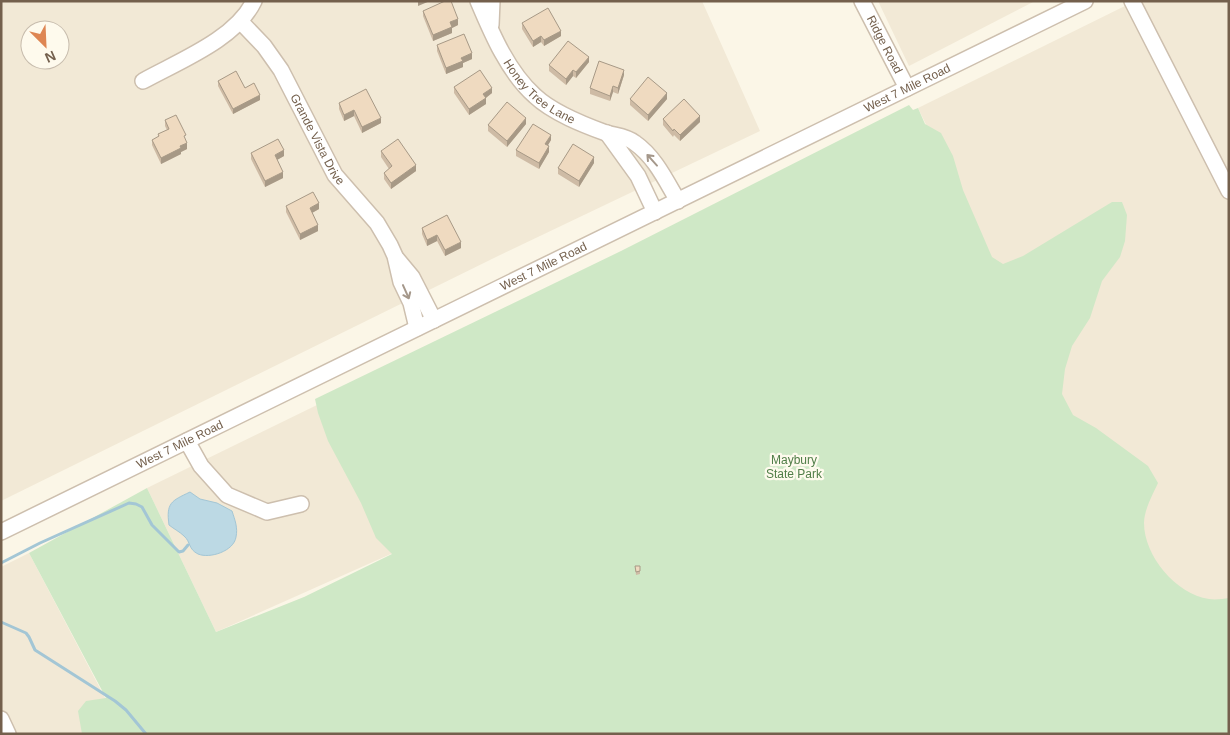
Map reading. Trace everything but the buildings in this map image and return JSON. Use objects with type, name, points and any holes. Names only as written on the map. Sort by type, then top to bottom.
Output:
[{"type":"street","points":[[143,81],[220,38],[241,22],[254,1]]},
{"type":"street","name":"Honey Tree Lane","points":[[478,1],[496,41],[520,80],[536,98],[565,116],[607,133],[624,136],[636,143],[657,164],[678,201]]},
{"type":"street","name":"Honey Tree Lane","points":[[491,29],[492,1]]},
{"type":"street","name":"Ridge Road","points":[[862,1],[907,88]]},
{"type":"street","name":"West 7 Mile Road","points":[[1,532],[1085,1]]},
{"type":"street","points":[[1132,1],[1229,191]]},
{"type":"street","name":"Grande Vista Drive","points":[[241,22],[264,46],[281,70],[330,167],[377,223],[395,256],[412,276],[434,320]]},
{"type":"street","points":[[607,133],[638,176],[655,212]]},
{"type":"street","name":"Grande Vista Drive","points":[[395,256],[401,282],[410,303],[417,328]]},
{"type":"street","points":[[187,442],[200,466],[227,494],[267,512],[301,504]]},
{"type":"street","points":[[1,719],[8,734]]},
{"type":"shaded area","points":[[1,1],[702,1],[760,131],[496,257],[1,501]]},
{"type":"shaded area","points":[[878,1],[1035,1],[909,66]]},
{"type":"shaded area","points":[[1135,1],[1229,1],[1229,685],[1202,698],[918,108]]},
{"type":"shaded area","points":[[317,405],[393,553],[216,632],[147,488]]},
{"type":"shaded area","points":[[29,553],[124,734],[1,734],[1,567]]},
{"type":"green space","name":"Maybury State Park","points":[[909,105],[913,110],[918,108],[925,124],[941,133],[953,156],[963,190],[992,257],[1003,264],[1023,256],[1112,202],[1122,202],[1127,215],[1125,241],[1120,257],[1102,281],[1090,318],[1072,346],[1065,369],[1062,394],[1073,415],[1096,428],[1148,466],[1158,483],[1147,508],[1144,523],[1145,536],[1164,572],[1185,590],[1197,596],[1211,599],[1229,598],[1229,734],[82,734],[78,711],[86,701],[106,698],[29,553],[147,488],[216,632],[304,597],[392,554],[376,538],[361,503],[328,441],[315,399],[621,251]]},
{"type":"water","points":[[190,492],[200,499],[217,503],[232,511],[237,534],[231,546],[221,553],[215,555],[198,554],[184,536],[169,525],[169,507],[178,498]]},
{"type":"waterway","points":[[1,563],[40,543],[129,503],[142,507],[152,525],[179,552],[183,551],[188,545]]},
{"type":"waterway","points":[[1,622],[26,633],[35,650],[115,701],[126,710],[146,734]]}]
